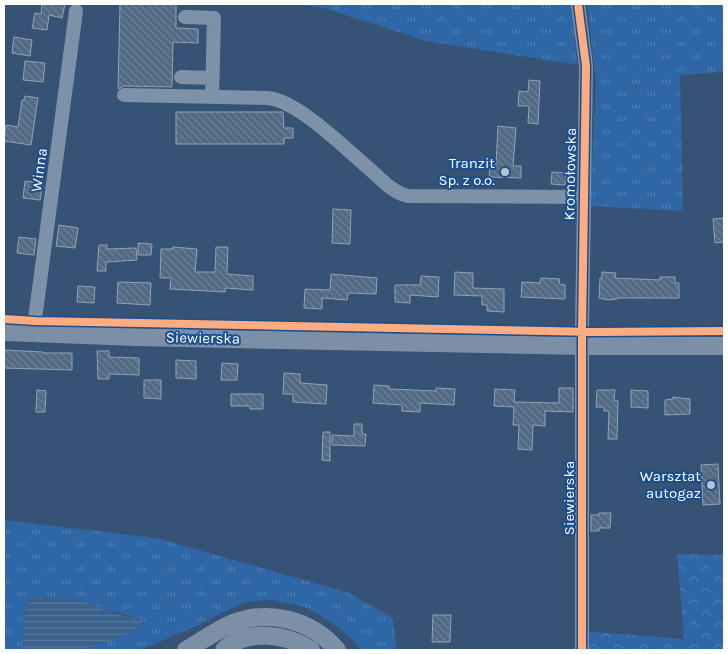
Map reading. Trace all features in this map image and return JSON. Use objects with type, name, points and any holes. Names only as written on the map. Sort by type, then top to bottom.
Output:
[{"type":"main road","name":"Siewierska","points":[[4,332],[582,346],[724,346]]},
{"type":"main road","points":[[186,650],[229,625],[256,618],[270,617],[284,618],[310,628],[337,650]]},
{"type":"main road","points":[[224,650],[237,642],[261,636],[287,638],[311,650]]},
{"type":"street","name":"Kromołowska","points":[[578,4],[586,66],[582,346]]},
{"type":"street","name":"Winna","points":[[33,334],[76,11]]},
{"type":"street","points":[[184,17],[214,18],[212,97]]},
{"type":"street","points":[[181,77],[213,78]]},
{"type":"street","points":[[124,95],[268,98],[284,102],[310,120],[390,187],[404,195],[584,197]]},
{"type":"street","name":"Siewierska","points":[[582,346],[582,650]]},
{"type":"green space","points":[[302,4],[572,4],[577,65],[426,41],[327,9]]},
{"type":"green space","points":[[587,4],[724,4],[724,72],[680,75],[683,211],[590,206],[596,82]]},
{"type":"green space","points":[[4,520],[156,538],[347,592],[393,618],[397,650],[360,650],[354,641],[321,616],[305,607],[273,600],[244,602],[141,650],[77,650],[143,624],[140,619],[100,608],[78,599],[30,597],[24,617],[24,642],[21,650],[4,650]]},
{"type":"green space","points":[[677,554],[724,555],[724,650],[582,650],[582,631],[684,639]]},
{"type":"shaded area","points":[[30,597],[78,599],[123,616],[140,619],[143,624],[121,636],[82,649],[21,650],[24,642],[24,617]]},
{"type":"building","points":[[42,4],[65,4],[62,18],[49,15],[47,30],[32,28],[35,13],[41,14]]},
{"type":"building","points":[[120,4],[176,4],[176,28],[198,29],[198,43],[173,42],[172,87],[124,86],[118,89]]},
{"type":"building","points":[[14,37],[32,40],[30,56],[12,53]]},
{"type":"building","points":[[25,61],[45,63],[43,82],[23,80]]},
{"type":"building","points":[[529,80],[540,81],[538,124],[528,123],[529,106],[518,106],[519,91],[528,92]]},
{"type":"building","points":[[25,96],[38,98],[31,145],[4,141],[6,125],[18,127],[22,100],[24,100]]},
{"type":"building","points":[[176,112],[283,112],[284,128],[293,128],[293,138],[284,138],[284,144],[176,144]]},
{"type":"building","points":[[498,126],[516,128],[513,166],[521,166],[521,178],[489,177],[490,165],[496,165]]},
{"type":"building","points":[[552,172],[567,173],[565,185],[551,184]]},
{"type":"building","points":[[25,181],[43,183],[40,200],[23,198]]},
{"type":"building","points":[[333,209],[351,210],[350,244],[332,243]]},
{"type":"building","points":[[724,218],[724,242],[715,243],[713,219]]},
{"type":"building","points":[[59,225],[78,228],[75,248],[56,246]]},
{"type":"building","points":[[19,237],[36,239],[34,255],[17,253]]},
{"type":"building","points":[[138,243],[152,244],[151,255],[138,255]]},
{"type":"building","points":[[99,245],[107,245],[107,249],[136,248],[137,260],[106,262],[106,271],[97,271]]},
{"type":"building","points":[[173,247],[197,249],[195,272],[215,272],[216,247],[228,247],[227,274],[253,276],[253,290],[225,288],[225,292],[170,289],[171,278],[160,278],[161,249],[173,249]]},
{"type":"building","points":[[455,272],[473,273],[473,288],[504,289],[504,312],[487,311],[487,305],[482,305],[482,296],[454,295]]},
{"type":"building","points":[[602,272],[616,273],[615,278],[660,280],[660,277],[675,277],[675,283],[679,283],[679,298],[617,298],[608,300],[599,298]]},
{"type":"building","points":[[331,274],[377,278],[376,294],[348,293],[347,300],[322,298],[322,309],[304,308],[305,289],[330,290]]},
{"type":"building","points":[[421,276],[439,277],[438,297],[410,295],[410,303],[395,302],[395,285],[420,285]]},
{"type":"building","points":[[541,278],[560,279],[559,284],[565,285],[565,299],[521,297],[522,282],[540,283]]},
{"type":"building","points":[[118,282],[151,283],[150,305],[117,303]]},
{"type":"building","points":[[78,286],[95,287],[94,303],[77,302]]},
{"type":"building","points":[[4,350],[72,353],[72,370],[4,368]]},
{"type":"building","points":[[97,351],[109,351],[109,357],[139,358],[139,375],[109,374],[109,379],[98,379]]},
{"type":"building","points":[[176,360],[196,361],[196,379],[176,378]]},
{"type":"building","points":[[222,363],[238,364],[237,380],[221,380]]},
{"type":"building","points":[[284,373],[300,374],[300,383],[327,385],[326,404],[293,402],[293,394],[283,394]]},
{"type":"building","points":[[144,380],[161,380],[161,399],[144,398]]},
{"type":"building","points":[[374,385],[389,386],[389,389],[436,391],[436,388],[455,389],[454,405],[420,403],[420,412],[402,411],[402,405],[373,403]]},
{"type":"building","points":[[559,388],[573,388],[573,412],[545,411],[545,426],[533,425],[532,450],[518,449],[519,425],[513,425],[514,407],[494,406],[495,389],[515,390],[514,402],[559,403]]},
{"type":"building","points":[[37,390],[46,391],[45,412],[36,412]]},
{"type":"building","points":[[597,390],[615,390],[614,400],[618,401],[617,439],[608,439],[609,411],[604,411],[604,407],[596,407]]},
{"type":"building","points":[[631,390],[648,391],[648,408],[631,407]]},
{"type":"building","points":[[231,394],[263,394],[263,409],[250,409],[250,406],[231,406]]},
{"type":"building","points":[[673,397],[690,399],[690,414],[665,415],[665,400],[673,399]]},
{"type":"building","points":[[354,424],[362,424],[362,434],[366,434],[365,446],[332,445],[332,435],[354,436]]},
{"type":"building","points":[[323,432],[330,432],[330,461],[322,460]]},
{"type":"building","name":"Warsztat autogaz","points":[[718,464],[720,504],[703,505],[701,465]]},
{"type":"building","points":[[599,513],[611,513],[610,528],[599,528],[599,531],[591,531],[591,515],[599,515]]},
{"type":"building","points":[[433,615],[451,615],[450,642],[432,642]]},
{"type":"cycle path","points":[[578,4],[586,66],[582,331],[582,650]]},
{"type":"cycle path","points":[[4,319],[597,332],[724,331]]},
{"type":"place","name":"Tranzit Sp. z o.o.","points":[[505,172]]},
{"type":"place","name":"Warsztat autogaz","points":[[711,485]]}]
